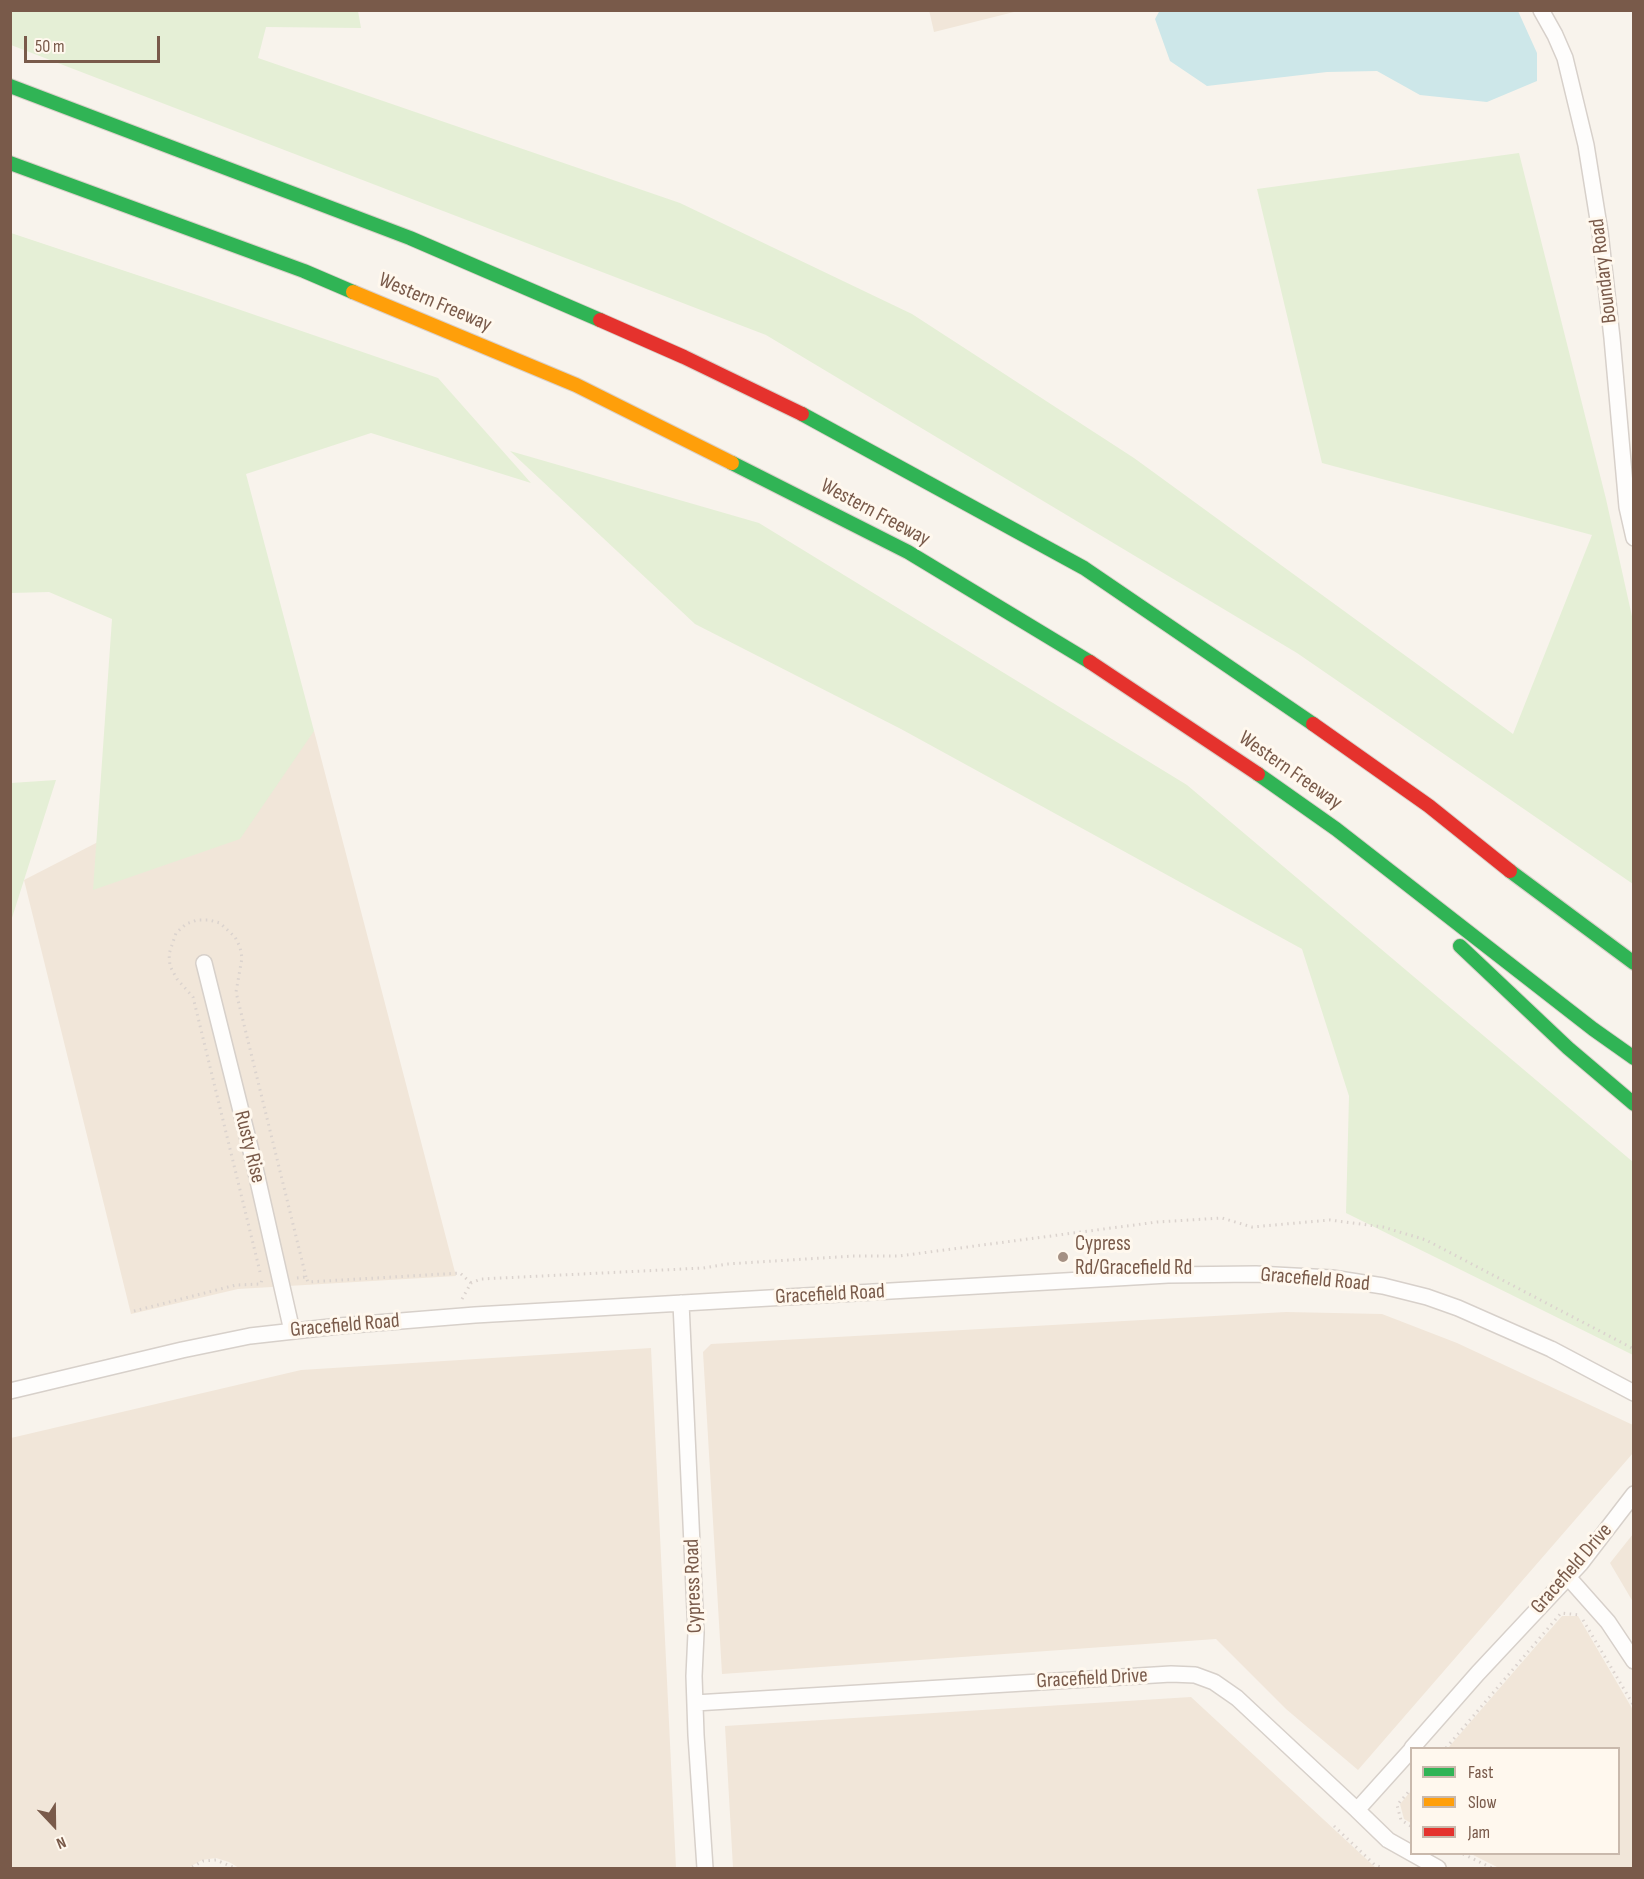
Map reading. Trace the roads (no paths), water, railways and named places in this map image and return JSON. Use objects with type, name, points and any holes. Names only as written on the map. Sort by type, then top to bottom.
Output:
[{"type":"highway","points":[[10,86],[410,238],[684,357],[794,410],[940,488],[1084,568],[1307,719],[1429,806],[1542,897],[1634,963]]},
{"type":"highway","name":"Western Freeway","points":[[10,163],[304,271],[565,380],[908,552],[1075,652],[1272,784],[1336,829],[1593,1029],[1634,1058]]},
{"type":"highway","points":[[1336,829],[1568,1048],[1634,1104]]},
{"type":"highway","points":[[1542,897],[1634,950]]},
{"type":"street","name":"Boundary Road","points":[[1541,10],[1555,35],[1564,58],[1586,145],[1600,232],[1627,507],[1634,538]]},
{"type":"street","name":"Rusty Rise","points":[[204,963],[292,1331]]},
{"type":"street","name":"Gracefield Road","points":[[10,1391],[182,1350],[250,1336],[292,1331],[453,1317],[681,1303],[1168,1275],[1265,1274],[1332,1278],[1399,1289],[1458,1308],[1551,1349],[1634,1393]]},
{"type":"street","name":"Cypress Road","points":[[681,1303],[696,1633],[695,1702],[705,1869]]},
{"type":"street","name":"Gracefield Drive","points":[[1414,1747],[1478,1673],[1568,1577],[1634,1494]]},
{"type":"street","points":[[1568,1577],[1608,1622],[1634,1661]]},
{"type":"street","name":"Gracefield Drive","points":[[695,1702],[1171,1674],[1195,1675],[1214,1682],[1237,1698],[1357,1810],[1410,1751]]},
{"type":"street","points":[[1357,1810],[1388,1840],[1410,1853]]},
{"type":"street","points":[[1414,1855],[1438,1869]]},
{"type":"water","points":[[1160,10],[1518,11],[1537,53],[1537,81],[1487,102],[1420,95],[1377,71],[1327,72],[1207,86],[1170,61],[1155,19]]},
{"type":"place","name":"Cypress Rd/Gracefield Rd","points":[[1063,1257]]}]
